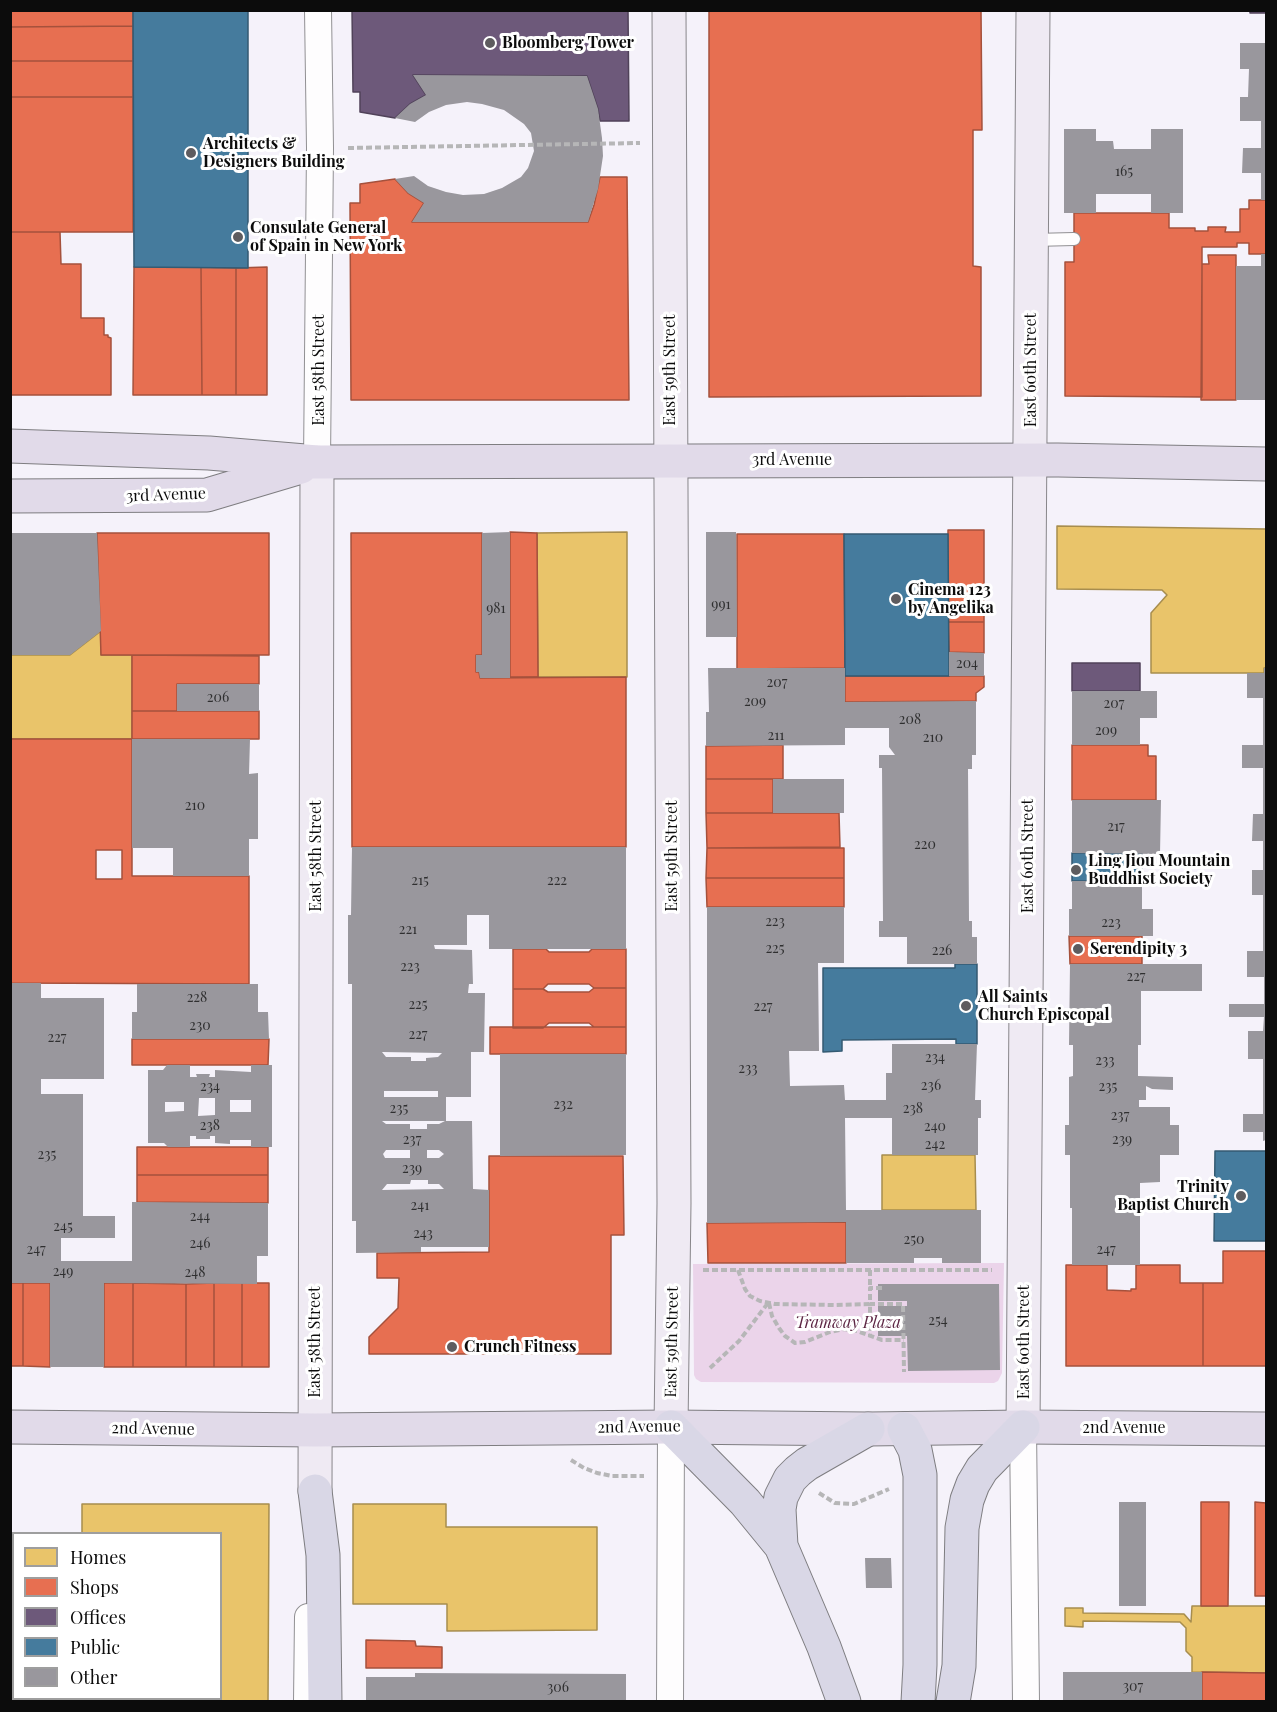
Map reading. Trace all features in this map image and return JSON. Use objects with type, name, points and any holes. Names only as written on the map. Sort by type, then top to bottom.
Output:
[{"type":"highway","points":[[671,1426],[745,1502],[781,1546],[825,1647],[844,1701]]},
{"type":"highway","points":[[953,1701],[959,1666],[962,1528],[967,1500],[982,1469],[1023,1427]]},
{"type":"highway","points":[[781,1546],[779,1509],[781,1497],[790,1479],[807,1464],[868,1429]]},
{"type":"highway","points":[[904,1429],[915,1450],[920,1475],[918,1701]]},
{"type":"highway","points":[[315,1491],[323,1555],[325,1701]]},
{"type":"main road","name":"East 59th Street","points":[[669,10],[674,1203],[671,1426]]},
{"type":"main road","name":"East 60th Street","points":[[1023,1427],[1033,10]]},
{"type":"main road","name":"3rd Avenue","points":[[15,446],[209,453],[317,462],[1031,460],[1266,464]]},
{"type":"main road","points":[[15,446],[112,496]]},
{"type":"main road","name":"3rd Avenue","points":[[10,496],[207,495],[317,462]]},
{"type":"main road","name":"East 58th Street","points":[[315,1491],[317,462]]},
{"type":"main road","name":"2nd Avenue","points":[[10,1427],[315,1430],[671,1426],[868,1429],[1023,1427],[1266,1429]]},
{"type":"street","name":"East 58th Street","points":[[317,462],[320,148],[318,10]]},
{"type":"street","name":"East 59th Street","points":[[670,1701],[671,1426]]},
{"type":"street","name":"East 60th Street","points":[[1023,1427],[1026,1701]]},
{"type":"street","name":"East 58th Street","points":[[308,1701],[308,1556],[315,1491]]},
{"type":"lane","points":[[1032,240],[1074,239]]},
{"type":"path","points":[[320,148],[670,143]]},
{"type":"path","points":[[701,1270],[993,1270]]},
{"type":"path","points":[[738,1270],[741,1281],[750,1296],[769,1303],[903,1304],[904,1371]]},
{"type":"path","points":[[870,1270],[870,1336]]},
{"type":"path","points":[[870,1288],[882,1288]]},
{"type":"path","points":[[769,1303],[772,1316],[779,1328],[795,1343],[844,1329],[882,1340],[904,1340]]},
{"type":"path","points":[[710,1368],[739,1341],[769,1303]]},
{"type":"path","points":[[893,1321],[904,1321]]},
{"type":"path","points":[[818,1493],[827,1499],[854,1504],[885,1491]]},
{"type":"green space","name":"Tramway Plaza","points":[[1004,1263],[1002,1373],[998,1381],[994,1383],[701,1382],[694,1375],[693,1264]]},
{"type":"building: Homes","points":[[1057,526],[1266,529],[1266,668],[1264,668],[1264,673],[1151,673],[1151,613],[1167,595],[1162,590],[1057,589]]},
{"type":"building: Homes","points":[[627,532],[627,677],[538,677],[537,533]]},
{"type":"building: Homes","points":[[101,631],[101,655],[132,655],[132,739],[10,739],[11,655],[70,655]]},
{"type":"building: Homes","points":[[882,1155],[975,1155],[976,1210],[882,1210]]},
{"type":"building: Homes","points":[[82,1504],[269,1504],[268,1702],[94,1702],[94,1700],[222,1700],[222,1532],[82,1532]]},
{"type":"building: Homes","points":[[353,1504],[446,1504],[446,1527],[597,1527],[597,1630],[447,1631],[447,1604],[353,1604]]},
{"type":"building: Homes","points":[[1192,1606],[1266,1606],[1266,1673],[1192,1672],[1192,1657],[1186,1651],[1186,1628],[1180,1622],[1083,1621],[1083,1627],[1065,1626],[1065,1608],[1083,1608],[1083,1613],[1184,1614],[1191,1622]]},
{"type":"building: Shops","points":[[10,10],[133,10],[133,26],[10,27]]},
{"type":"building: Shops","points":[[709,10],[981,10],[982,130],[973,130],[973,266],[981,267],[981,396],[709,397]]},
{"type":"building: Shops","points":[[133,26],[133,61],[10,61],[10,27]]},
{"type":"building: Shops","points":[[10,61],[133,61],[133,97],[10,97]]},
{"type":"building: Shops","points":[[10,97],[133,97],[133,232],[10,232]]},
{"type":"building: Shops","points":[[600,177],[627,177],[629,400],[351,400],[350,203],[360,203],[360,184],[395,179],[408,193],[424,203],[412,222],[588,222]]},
{"type":"building: Shops","points":[[1249,200],[1266,200],[1266,254],[1249,254],[1249,243],[1237,243],[1237,247],[1202,247],[1202,397],[1065,396],[1065,262],[1074,262],[1074,213],[1169,213],[1169,228],[1195,228],[1195,231],[1208,231],[1208,227],[1226,227],[1225,232],[1240,232],[1240,209],[1249,209]]},
{"type":"building: Shops","points":[[10,232],[60,232],[61,264],[81,264],[81,318],[104,318],[104,335],[111,338],[111,395],[10,395]]},
{"type":"building: Shops","points":[[1208,255],[1236,255],[1236,400],[1201,400],[1202,264],[1209,264]]},
{"type":"building: Shops","points":[[134,267],[201,267],[202,395],[133,395]]},
{"type":"building: Shops","points":[[201,267],[236,268],[236,395],[202,395]]},
{"type":"building: Shops","points":[[267,267],[267,395],[236,395],[236,268]]},
{"type":"building: Shops","points":[[948,530],[984,530],[984,622],[948,622]]},
{"type":"building: Shops","points":[[510,532],[537,533],[538,677],[510,677]]},
{"type":"building: Shops","points":[[97,533],[269,533],[269,655],[101,655]]},
{"type":"building: Shops","points":[[351,533],[482,533],[482,655],[476,655],[476,672],[479,672],[480,678],[626,677],[626,847],[352,847]]},
{"type":"building: Shops","points":[[737,534],[844,534],[845,668],[737,669]]},
{"type":"building: Shops","points":[[948,622],[984,622],[984,653],[949,652]]},
{"type":"building: Shops","points":[[132,655],[259,656],[259,684],[177,684],[177,711],[132,711]]},
{"type":"building: Shops","points":[[845,676],[984,676],[984,687],[976,693],[976,701],[845,702]]},
{"type":"building: Shops","points":[[132,711],[259,711],[259,739],[132,739]]},
{"type":"building: Shops","points":[[10,739],[132,739],[132,876],[249,876],[249,984],[10,983]],"holes":[[[96,850],[122,850],[122,879],[96,879]]]},
{"type":"building: Shops","points":[[783,745],[783,779],[706,779],[706,746]]},
{"type":"building: Shops","points":[[1072,745],[1148,745],[1148,756],[1156,756],[1156,800],[1072,800]]},
{"type":"building: Shops","points":[[706,779],[773,779],[773,813],[706,813]]},
{"type":"building: Shops","points":[[706,813],[839,813],[840,847],[707,848]]},
{"type":"building: Shops","points":[[707,848],[844,848],[844,878],[706,878]]},
{"type":"building: Shops","points":[[706,878],[844,878],[844,907],[707,907]]},
{"type":"building: Shops","points":[[1069,936],[1142,936],[1142,964],[1070,964]]},
{"type":"building: Shops","points":[[513,949],[589,952],[592,949],[626,949],[626,988],[594,988],[589,984],[548,984],[543,989],[513,989]]},
{"type":"building: Shops","points":[[594,988],[626,988],[626,1027],[594,1027],[589,1023],[549,1023],[543,1028],[513,1028],[513,989],[589,992]]},
{"type":"building: Shops","points":[[490,1027],[626,1027],[626,1054],[490,1054]]},
{"type":"building: Shops","points":[[132,1039],[269,1039],[268,1065],[132,1065]]},
{"type":"building: Shops","points":[[137,1147],[268,1147],[268,1175],[137,1175]]},
{"type":"building: Shops","points":[[489,1156],[623,1156],[624,1235],[611,1235],[611,1354],[369,1354],[369,1337],[398,1308],[399,1278],[377,1278],[377,1253],[489,1252]]},
{"type":"building: Shops","points":[[137,1175],[268,1175],[268,1203],[137,1202]]},
{"type":"building: Shops","points":[[846,1222],[846,1263],[708,1263],[707,1223]]},
{"type":"building: Shops","points":[[1223,1251],[1266,1251],[1266,1366],[1203,1366],[1203,1283],[1223,1283]]},
{"type":"building: Shops","points":[[1066,1265],[1107,1265],[1107,1290],[1131,1291],[1131,1289],[1136,1289],[1136,1265],[1180,1265],[1180,1283],[1203,1283],[1203,1366],[1066,1366]]},
{"type":"building: Shops","points":[[10,1283],[23,1283],[23,1366],[10,1366]]},
{"type":"building: Shops","points":[[23,1283],[50,1283],[50,1367],[23,1366]]},
{"type":"building: Shops","points":[[104,1283],[133,1283],[133,1367],[104,1367]]},
{"type":"building: Shops","points":[[133,1283],[186,1284],[186,1367],[133,1367]]},
{"type":"building: Shops","points":[[214,1283],[214,1367],[186,1367],[186,1284]]},
{"type":"building: Shops","points":[[214,1283],[242,1283],[242,1367],[214,1367]]},
{"type":"building: Shops","points":[[242,1283],[269,1283],[269,1367],[242,1367]]},
{"type":"building: Shops","points":[[1201,1502],[1229,1502],[1228,1606],[1201,1606]]},
{"type":"building: Shops","points":[[1255,1502],[1266,1503],[1266,1596],[1255,1596]]},
{"type":"building: Shops","points":[[366,1640],[415,1641],[416,1646],[442,1647],[442,1668],[366,1668]]},
{"type":"building: Shops","points":[[1202,1672],[1266,1673],[1266,1702],[1202,1702]]},
{"type":"building: Offices","name":"Bloomberg Tower","points":[[352,10],[628,10],[629,121],[600,121],[587,76],[413,75],[426,95],[410,104],[395,118],[360,112],[360,92],[353,92]]},
{"type":"building: Offices","points":[[1250,10],[1266,10],[1266,13],[1250,13]]},
{"type":"building: Offices","points":[[1072,663],[1140,663],[1140,691],[1072,691]]},
{"type":"building: Public","name":"Architects & Designers Building","points":[[133,10],[248,10],[248,268],[134,267]]},
{"type":"building: Public","name":"Cinema 123 by Angelika","points":[[844,534],[948,534],[949,676],[845,676]]},
{"type":"building: Public","points":[[1072,853],[1142,853],[1142,881],[1072,881]]},
{"type":"building: Public","points":[[955,964],[977,964],[977,1044],[956,1044],[956,1039],[842,1040],[842,1051],[823,1052],[823,968],[955,968]]},
{"type":"building: Public","name":"Trinity Baptist Church","points":[[1215,1151],[1266,1151],[1266,1241],[1214,1241]]},
{"type":"building: Other","points":[[1240,43],[1266,43],[1266,200],[1261,200],[1261,173],[1242,173],[1243,148],[1261,148],[1261,121],[1240,121],[1240,97],[1248,97],[1249,69],[1240,69]]},
{"type":"building: Other","points":[[413,75],[587,76],[598,109],[603,156],[598,189],[588,222],[412,222],[424,203],[408,193],[395,179],[414,176],[428,186],[446,192],[463,195],[484,194],[502,188],[521,177],[528,168],[534,151],[531,133],[524,124],[504,110],[482,104],[467,102],[446,105],[429,112],[415,122],[395,118],[410,104],[426,95]]},
{"type":"building: Other","points":[[1064,129],[1096,129],[1096,141],[1113,141],[1114,149],[1151,149],[1151,129],[1183,129],[1183,213],[1151,213],[1151,194],[1096,194],[1096,213],[1064,213]]},
{"type":"building: Other","points":[[1261,254],[1266,254],[1266,400],[1236,400],[1236,266],[1261,266]]},
{"type":"building: Other","points":[[510,532],[510,678],[480,678],[479,672],[476,672],[476,655],[482,655],[482,533]]},
{"type":"building: Other","points":[[706,532],[736,532],[737,637],[706,637]]},
{"type":"building: Other","points":[[10,533],[97,533],[101,631],[70,655],[10,655]]},
{"type":"building: Other","points":[[949,652],[984,653],[984,676],[949,676]]},
{"type":"building: Other","points":[[708,668],[845,668],[845,702],[976,701],[976,755],[972,755],[972,769],[968,769],[969,921],[972,921],[972,937],[977,937],[977,964],[907,964],[907,937],[879,937],[879,921],[883,921],[882,768],[879,768],[879,755],[895,755],[889,747],[889,728],[845,728],[845,745],[706,746],[706,712],[709,712]]},
{"type":"building: Other","points":[[1264,668],[1266,668],[1266,1140],[1263,1141],[1263,1132],[1243,1132],[1243,1114],[1263,1114],[1263,1059],[1248,1059],[1248,1031],[1263,1031],[1264,1017],[1229,1017],[1229,1004],[1264,1004],[1264,977],[1247,977],[1247,951],[1263,951],[1263,895],[1252,895],[1252,870],[1263,870],[1263,841],[1252,841],[1253,814],[1263,814],[1263,768],[1242,768],[1242,745],[1263,745],[1263,698],[1247,698],[1247,673],[1264,673]]},
{"type":"building: Other","points":[[177,684],[259,684],[259,711],[177,711]]},
{"type":"building: Other","points":[[1072,691],[1157,691],[1157,718],[1140,718],[1140,745],[1072,745]]},
{"type":"building: Other","points":[[132,739],[250,739],[249,774],[258,773],[258,839],[249,839],[249,876],[173,876],[173,848],[132,848]]},
{"type":"building: Other","points":[[773,779],[844,779],[844,813],[773,813]]},
{"type":"building: Other","points":[[1072,800],[1161,800],[1160,854],[1072,853]]},
{"type":"building: Other","points":[[352,847],[626,847],[626,949],[489,949],[489,915],[467,915],[467,945],[434,945],[435,949],[472,950],[473,984],[469,984],[468,993],[485,993],[484,1052],[471,1052],[471,1097],[446,1097],[446,1121],[472,1121],[473,1189],[489,1190],[489,1247],[421,1247],[421,1252],[356,1253],[356,1221],[352,1221],[352,984],[348,984],[348,915],[351,915]],"holes":[[[382,1052],[442,1053],[438,1057],[426,1058],[426,1061],[411,1061],[411,1057],[386,1057]],[[384,1091],[438,1091],[438,1097],[384,1097]],[[382,1121],[445,1121],[439,1124],[427,1124],[427,1129],[410,1129],[410,1124],[386,1124]],[[386,1150],[410,1150],[410,1158],[385,1158],[383,1154]],[[427,1150],[439,1150],[444,1154],[439,1158],[427,1158]],[[411,1180],[428,1180],[428,1184],[439,1184],[444,1189],[382,1190],[387,1184],[410,1184]]]},
{"type":"building: Other","points":[[1072,881],[1142,881],[1142,909],[1153,909],[1153,936],[1069,936]]},
{"type":"building: Other","points":[[707,907],[844,907],[844,963],[818,963],[819,1051],[789,1051],[790,1086],[844,1085],[845,1100],[886,1100],[886,1073],[892,1073],[892,1044],[977,1044],[975,1100],[981,1100],[981,1118],[978,1118],[978,1155],[892,1155],[892,1118],[845,1118],[846,1210],[981,1210],[981,1263],[942,1263],[942,1258],[914,1258],[914,1263],[846,1263],[846,1222],[707,1223]]},
{"type":"building: Other","points":[[1070,964],[1202,964],[1202,991],[1141,991],[1141,1045],[1138,1045],[1138,1076],[1173,1077],[1173,1090],[1152,1089],[1146,1086],[1146,1100],[1139,1100],[1139,1107],[1170,1107],[1170,1125],[1179,1125],[1179,1155],[1160,1155],[1160,1182],[1140,1183],[1140,1265],[1072,1265],[1070,1155],[1065,1155],[1065,1125],[1069,1125],[1069,1077],[1073,1076],[1073,1045],[1069,1045]]},
{"type":"building: Other","points":[[10,983],[41,983],[41,998],[104,998],[104,1079],[41,1079],[41,1094],[83,1094],[83,1216],[115,1216],[115,1238],[61,1238],[61,1261],[132,1261],[132,1202],[268,1203],[268,1256],[257,1256],[257,1284],[104,1283],[104,1367],[50,1367],[50,1283],[10,1283]]},
{"type":"building: Other","points":[[137,984],[258,984],[258,1012],[268,1012],[269,1039],[132,1039],[132,1012],[137,1012]]},
{"type":"building: Other","points":[[500,1054],[626,1054],[626,1155],[500,1156]]},
{"type":"building: Other","points":[[167,1065],[190,1065],[190,1077],[197,1077],[196,1074],[210,1074],[209,1077],[215,1077],[215,1070],[251,1072],[251,1065],[272,1065],[272,1147],[251,1147],[251,1140],[230,1140],[230,1144],[215,1143],[215,1136],[210,1136],[210,1139],[196,1139],[196,1136],[190,1136],[190,1147],[168,1147],[164,1143],[148,1143],[148,1070],[163,1070]],"holes":[[[199,1098],[215,1098],[215,1115],[198,1116]],[[230,1100],[251,1100],[251,1112],[230,1112]],[[165,1102],[184,1102],[184,1111],[165,1112]]]},
{"type":"building: Other","points":[[878,1284],[999,1284],[1000,1370],[908,1371],[907,1336],[878,1336],[878,1306],[907,1306],[907,1301],[878,1301]]},
{"type":"building: Other","points":[[1119,1502],[1146,1502],[1146,1606],[1119,1606]]},
{"type":"building: Other","points":[[865,1558],[891,1558],[892,1588],[866,1588]]},
{"type":"building: Other","points":[[1063,1672],[1202,1672],[1202,1702],[1063,1702]]},
{"type":"building: Other","points":[[415,1673],[626,1674],[626,1702],[366,1702],[366,1677],[415,1677]]},
{"type":"place","name":"Bloomberg Tower","points":[[490,43]]},
{"type":"place","name":"Architects & Designers Building","points":[[191,153]]},
{"type":"place","name":"Consulate General of Spain in New York","points":[[238,237]]},
{"type":"place","name":"Cinema 123 by Angelika","points":[[896,599]]},
{"type":"place","name":"Ling Jiou Mountain Buddhist Society","points":[[1076,870]]},
{"type":"place","name":"Serendipity 3","points":[[1078,949]]},
{"type":"place","name":"All Saints Church Episcopal","points":[[966,1006]]},
{"type":"place","name":"Trinity Baptist Church","points":[[1241,1196]]},
{"type":"place","name":"Crunch Fitness","points":[[452,1347]]}]
